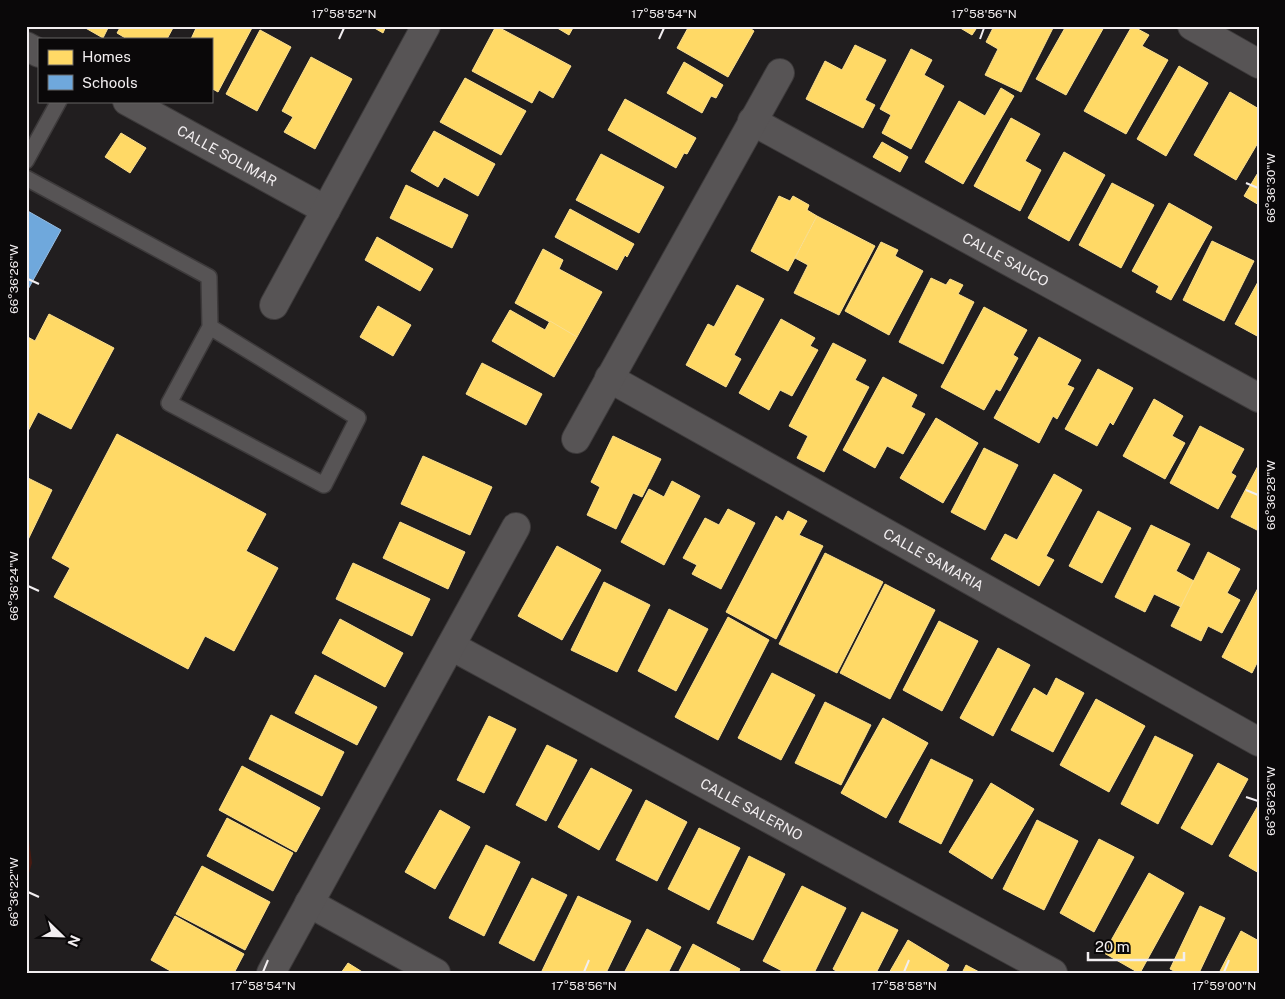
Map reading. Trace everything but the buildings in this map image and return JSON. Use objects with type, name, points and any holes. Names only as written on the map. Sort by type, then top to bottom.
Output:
[{"type":"street","points":[[274,305],[426,26]]},
{"type":"street","points":[[1192,26],[1259,64]]},
{"type":"street","points":[[26,46],[38,52]]},
{"type":"street","points":[[576,439],[780,73]]},
{"type":"street","name":"CALLE SOLIMAR","points":[[129,102],[326,210]]},
{"type":"street","name":"CALLE SAUCO","points":[[752,122],[1259,398]]},
{"type":"street","name":"CALLE SAMARIA","points":[[609,378],[1259,742]]},
{"type":"street","points":[[271,973],[516,526]]},
{"type":"street","name":"CALLE SALERNO","points":[[451,646],[1053,973]]},
{"type":"street","points":[[309,903],[436,973]]},
{"type":"lane","points":[[26,161],[58,102]]},
{"type":"lane","points":[[26,178],[209,277],[210,327],[169,403],[324,485],[358,418],[210,327]]},
{"type":"shaded area","points":[[26,818],[32,863],[26,883]]}]
